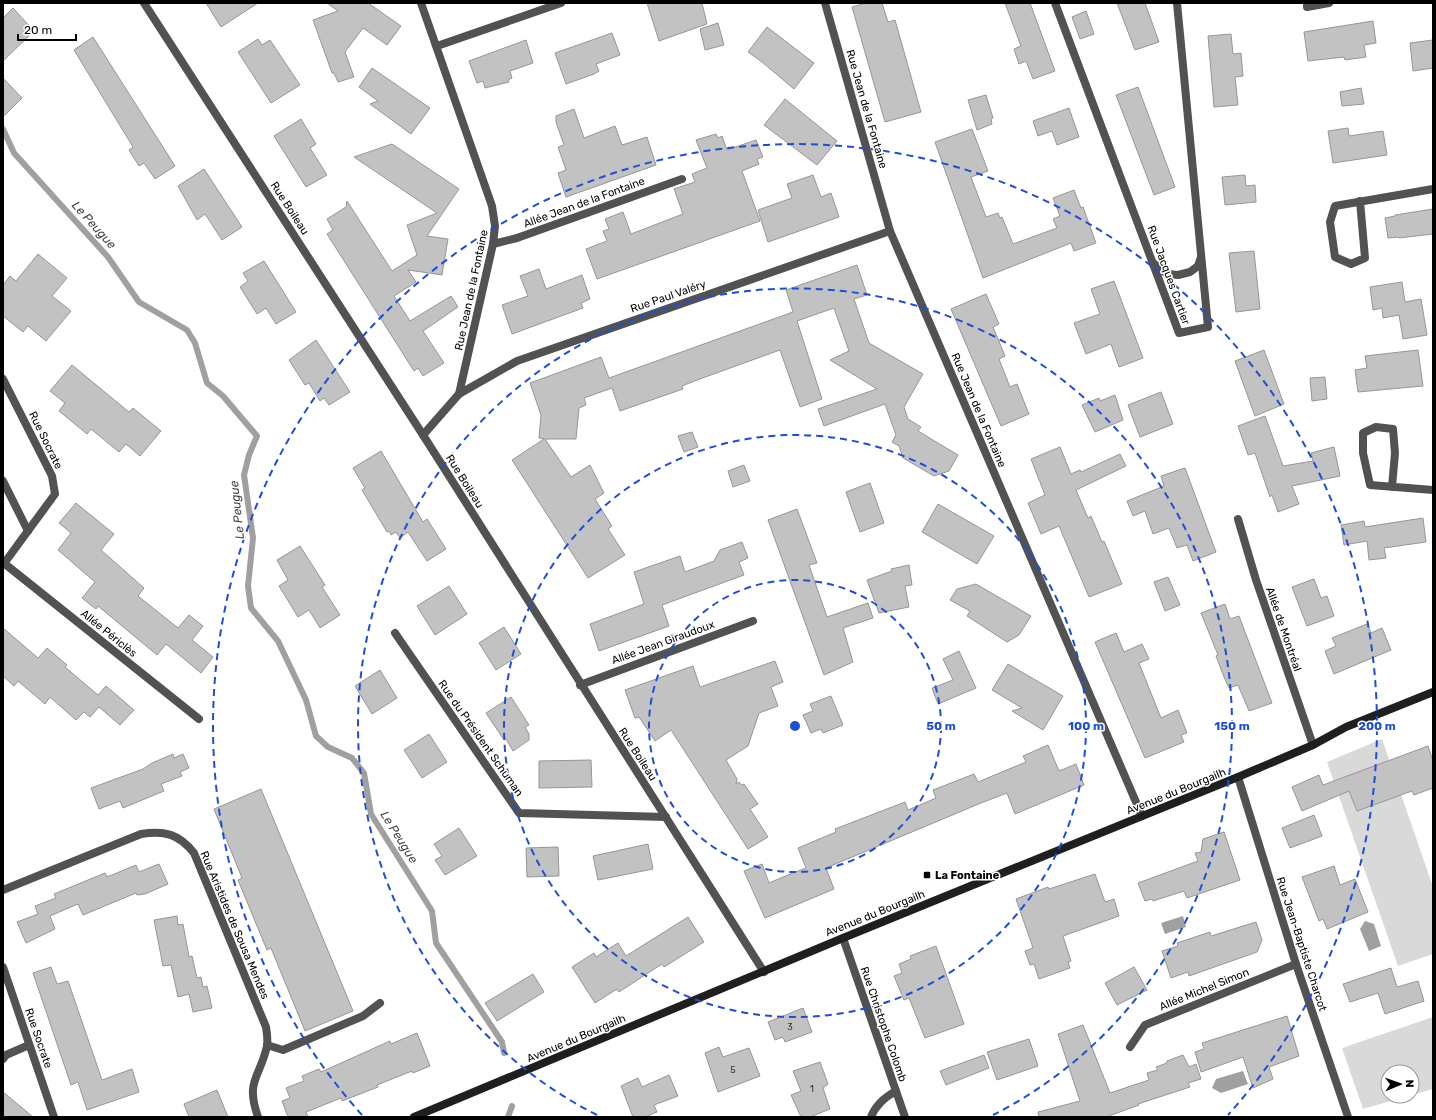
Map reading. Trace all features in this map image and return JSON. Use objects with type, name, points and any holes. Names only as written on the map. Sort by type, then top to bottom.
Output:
[{"type":"main road","name":"Avenue du Bourgailh","points":[[414,1117],[843,938],[1238,777],[1346,728],[1433,692]]},
{"type":"street","name":"Rue Boileau","points":[[144,3],[423,435],[580,685],[764,972]]},
{"type":"street","name":"Rue Jean de la Fontaine","points":[[421,3],[492,206],[495,226],[493,244],[459,394],[423,435]]},
{"type":"street","points":[[437,46],[562,3]]},
{"type":"street","name":"Rue Jean de la Fontaine","points":[[825,3],[890,231],[1142,816]]},
{"type":"street","name":"Rue Jacques Cartier","points":[[1055,3],[1179,333],[1208,327],[1177,3]]},
{"type":"street","points":[[1307,3],[1307,7],[1329,3]]},
{"type":"street","name":"Allée Jean de la Fontaine","points":[[493,244],[517,238],[682,179]]},
{"type":"street","points":[[1360,201],[1365,258],[1351,264],[1335,258],[1330,222],[1335,206],[1360,201],[1433,189]]},
{"type":"street","name":"Rue Paul Valéry","points":[[459,394],[517,361],[890,231]]},
{"type":"street","points":[[1152,263],[1167,274],[1178,275],[1190,272],[1198,266],[1201,255]]},
{"type":"street","name":"Rue Socrate","points":[[3,379],[52,476],[55,494],[4,564]]},
{"type":"street","points":[[1392,487],[1394,453],[1393,429],[1376,427],[1363,433],[1364,453],[1370,485],[1392,487],[1433,490]]},
{"type":"street","points":[[3,481],[28,531]]},
{"type":"street","name":"Allée de Montréal","points":[[1238,519],[1256,580],[1313,744]]},
{"type":"street","name":"Allée Périclès","points":[[4,564],[199,719]]},
{"type":"street","name":"Allée Jean Giraudoux","points":[[580,685],[752,621]]},
{"type":"street","name":"Rue du Président Schuman","points":[[395,633],[520,813],[666,817]]},
{"type":"street","name":"Rue Jean-Baptiste Charcot","points":[[1238,777],[1296,964],[1348,1117]]},
{"type":"street","name":"Rue Aristides de Sousa Mendes","points":[[3,890],[127,838],[156,832],[172,835],[186,843],[194,853],[266,1027],[267,1045],[252,1086],[253,1102],[258,1117]]},
{"type":"street","name":"Rue Christophe Colomb","points":[[843,938],[905,1117]]},
{"type":"street","name":"Allée Michel Simon","points":[[1130,1047],[1145,1025],[1296,964]]},
{"type":"street","name":"Rue Socrate","points":[[3,967],[54,1117]]},
{"type":"street","points":[[267,1045],[283,1050],[363,1016],[380,1003]]},
{"type":"street","points":[[3,1059],[6,1055],[29,1046]]},
{"type":"street","points":[[871,1117],[875,1108],[886,1097],[896,1092]]},
{"type":"shaded area","points":[[1382,739],[1433,887],[1433,954],[1398,966],[1327,762]]},
{"type":"shaded area","points":[[1183,916],[1186,927],[1165,934],[1161,923]]},
{"type":"shaded area","points":[[1365,921],[1374,924],[1381,946],[1369,951],[1360,929]]},
{"type":"shaded area","points":[[1433,1017],[1433,1089],[1420,1093],[1420,1064],[1380,1064],[1380,1104],[1363,1109],[1342,1048]]},
{"type":"shaded area","points":[[1243,1071],[1248,1084],[1221,1093],[1212,1088],[1216,1079]]},
{"type":"building","points":[[206,3],[258,3],[221,27]]},
{"type":"building","points":[[327,3],[368,3],[401,26],[387,45],[363,28],[345,52],[354,77],[338,82],[334,73],[332,73],[313,20],[338,11]]},
{"type":"building","points":[[647,3],[702,3],[707,24],[659,41]]},
{"type":"building","points":[[866,3],[882,3],[888,22],[895,20],[921,112],[885,122],[852,7]]},
{"type":"building","points":[[1005,3],[1030,3],[1055,71],[1033,79],[1026,61],[1019,64],[1014,49],[1021,46]]},
{"type":"building","points":[[1117,3],[1145,3],[1159,42],[1135,50]]},
{"type":"building","points":[[13,8],[34,31],[3,61],[3,18]]},
{"type":"building","points":[[1086,11],[1094,34],[1080,39],[1072,17]]},
{"type":"building","points":[[1373,21],[1376,43],[1364,45],[1366,57],[1345,60],[1344,57],[1308,61],[1304,32]]},
{"type":"building","points":[[718,23],[724,45],[705,50],[700,29]]},
{"type":"building","points":[[767,27],[814,63],[794,89],[748,52]]},
{"type":"building","points":[[612,33],[620,55],[596,64],[599,71],[594,74],[566,84],[555,53]]},
{"type":"building","points":[[1231,34],[1233,54],[1241,53],[1243,76],[1235,77],[1238,105],[1214,107],[1208,36]]},
{"type":"building","points":[[93,37],[175,166],[155,179],[144,163],[139,166],[129,150],[133,147],[74,50]]},
{"type":"building","points":[[258,39],[262,45],[270,40],[300,85],[271,103],[238,52]]},
{"type":"building","points":[[526,40],[533,63],[510,71],[512,78],[508,80],[509,82],[485,88],[483,81],[477,83],[469,61]]},
{"type":"building","points":[[1433,40],[1433,68],[1413,71],[1410,43]]},
{"type":"building","points":[[372,68],[430,108],[411,134],[370,104],[378,101],[359,87]]},
{"type":"building","points":[[3,78],[22,98],[3,117]]},
{"type":"building","points":[[1138,87],[1175,187],[1154,195],[1116,95]]},
{"type":"building","points":[[1361,88],[1364,104],[1342,106],[1340,92]]},
{"type":"building","points":[[986,95],[993,118],[991,119],[992,124],[977,130],[968,100]]},
{"type":"building","points":[[785,99],[837,141],[817,165],[764,125]]},
{"type":"building","points":[[1069,108],[1079,137],[1057,145],[1052,131],[1038,136],[1033,121]]},
{"type":"building","points":[[574,109],[584,138],[615,126],[622,145],[647,137],[656,165],[566,197],[558,173],[566,170],[558,147],[564,145],[556,122],[556,116]]},
{"type":"building","points":[[301,119],[316,144],[310,148],[327,175],[306,187],[274,136]]},
{"type":"building","points":[[1348,128],[1349,136],[1383,131],[1387,155],[1333,163],[1328,131]]},
{"type":"building","points":[[972,129],[988,171],[971,177],[986,217],[998,213],[1000,218],[1002,217],[1013,244],[1057,228],[1053,219],[1060,216],[1053,198],[1074,190],[1081,208],[1083,207],[1096,243],[1074,251],[1071,243],[983,278],[935,142]]},
{"type":"building","points":[[716,134],[718,138],[722,136],[727,150],[756,140],[763,157],[757,159],[759,164],[742,171],[760,221],[597,279],[586,249],[607,241],[603,231],[609,229],[605,219],[623,212],[631,234],[683,214],[674,189],[695,182],[692,174],[707,168],[696,140]]},
{"type":"building","points":[[392,144],[459,189],[427,236],[448,239],[442,275],[408,270],[416,282],[394,296],[410,321],[451,296],[458,307],[423,331],[444,363],[423,376],[418,368],[414,371],[327,234],[333,230],[327,219],[346,207],[347,201],[392,271],[417,255],[407,225],[437,213],[354,157]]},
{"type":"building","points":[[204,169],[242,227],[222,240],[205,214],[197,220],[178,186]]},
{"type":"building","points":[[813,175],[821,197],[831,193],[839,217],[768,242],[758,210],[792,198],[787,184]]},
{"type":"building","points":[[1245,175],[1246,186],[1255,185],[1256,202],[1225,205],[1222,177]]},
{"type":"building","points":[[1433,209],[1433,234],[1388,238],[1385,218]]},
{"type":"building","points":[[1254,251],[1260,309],[1236,312],[1229,253]]},
{"type":"building","points":[[38,254],[67,278],[52,296],[71,311],[46,341],[28,326],[23,332],[3,316],[3,285],[10,276],[16,281]]},
{"type":"building","points":[[264,261],[296,312],[276,324],[266,308],[257,314],[240,287],[248,281],[243,273]]},
{"type":"building","points":[[857,265],[867,295],[854,299],[869,343],[923,374],[904,407],[908,419],[921,427],[918,431],[958,455],[949,471],[934,476],[903,458],[899,446],[892,442],[896,435],[885,404],[824,426],[818,409],[877,389],[830,360],[849,351],[834,308],[797,321],[822,399],[800,407],[780,350],[682,386],[683,389],[620,411],[612,388],[584,398],[586,405],[579,408],[576,439],[545,439],[571,477],[590,465],[604,493],[595,499],[612,526],[608,529],[625,555],[588,578],[512,460],[544,439],[539,438],[541,415],[530,383],[601,357],[609,378],[793,312],[786,290]]},
{"type":"building","points":[[539,269],[546,289],[582,275],[590,299],[581,303],[583,308],[512,334],[502,305],[528,296],[520,276]]},
{"type":"building","points":[[1114,281],[1143,358],[1119,367],[1111,344],[1086,354],[1074,323],[1100,314],[1091,289]]},
{"type":"building","points":[[1402,282],[1405,302],[1421,299],[1427,335],[1403,339],[1399,315],[1383,318],[1382,308],[1373,310],[1370,287]]},
{"type":"building","points":[[986,294],[999,324],[993,327],[1005,356],[999,359],[1010,387],[1017,384],[1029,414],[1001,426],[951,309]]},
{"type":"building","points":[[316,340],[350,392],[329,405],[324,398],[320,401],[309,383],[305,385],[289,360]]},
{"type":"building","points":[[1264,350],[1284,404],[1255,416],[1235,361]]},
{"type":"building","points":[[1418,350],[1423,386],[1358,392],[1355,370],[1367,368],[1365,356]]},
{"type":"building","points":[[72,365],[129,412],[133,408],[161,431],[140,456],[126,444],[119,452],[91,429],[87,434],[59,411],[65,403],[50,391]]},
{"type":"building","points":[[1325,377],[1327,399],[1312,401],[1310,378]]},
{"type":"building","points":[[1161,392],[1173,424],[1140,437],[1128,405]]},
{"type":"building","points":[[1115,395],[1123,420],[1095,432],[1082,405],[1099,398],[1100,401]]},
{"type":"building","points":[[1265,416],[1283,466],[1313,461],[1311,453],[1334,447],[1340,476],[1292,486],[1299,504],[1278,512],[1272,495],[1270,497],[1255,453],[1248,455],[1238,426]]},
{"type":"building","points":[[692,432],[698,447],[684,452],[678,436]]},
{"type":"building","points":[[1060,447],[1071,474],[1080,470],[1081,472],[1120,454],[1126,466],[1076,490],[1088,518],[1091,516],[1102,542],[1104,541],[1122,584],[1089,597],[1059,526],[1041,534],[1028,503],[1045,495],[1031,459]]},
{"type":"building","points":[[381,451],[423,522],[427,519],[446,549],[427,561],[408,532],[400,538],[396,532],[391,535],[389,531],[387,532],[362,490],[365,488],[353,468]]},
{"type":"building","points":[[744,465],[750,481],[733,487],[728,471]]},
{"type":"building","points":[[1185,468],[1216,552],[1193,561],[1187,545],[1177,548],[1169,528],[1153,534],[1145,511],[1133,516],[1127,501],[1164,486],[1161,476]]},
{"type":"building","points":[[870,483],[884,523],[860,532],[846,492]]},
{"type":"building","points":[[76,503],[114,534],[101,550],[144,588],[138,596],[178,628],[189,615],[203,626],[192,640],[213,657],[201,673],[166,644],[157,655],[98,606],[96,609],[82,598],[95,582],[58,550],[71,533],[59,523]]},
{"type":"building","points":[[938,504],[994,536],[977,564],[922,532]]},
{"type":"building","points":[[797,509],[817,563],[809,565],[827,617],[868,603],[873,618],[843,628],[853,662],[824,675],[768,520]]},
{"type":"building","points":[[1423,518],[1426,542],[1384,548],[1386,558],[1369,560],[1367,541],[1344,545],[1341,525],[1364,521],[1365,527]]},
{"type":"building","points":[[742,542],[748,558],[739,562],[744,575],[662,605],[669,626],[599,651],[590,624],[644,604],[634,572],[680,556],[685,572],[714,561],[720,550]]},
{"type":"building","points":[[300,546],[325,585],[322,587],[340,615],[320,628],[309,610],[298,617],[279,586],[288,580],[277,560]]},
{"type":"building","points":[[909,565],[912,585],[905,586],[909,607],[879,613],[867,580],[892,571],[891,569]]},
{"type":"building","points":[[1168,577],[1180,605],[1165,611],[1154,582]]},
{"type":"building","points":[[1314,579],[1321,598],[1327,596],[1334,616],[1307,626],[1292,587]]},
{"type":"building","points":[[976,584],[1031,616],[1019,635],[1007,642],[967,616],[970,611],[950,600],[957,589]]},
{"type":"building","points":[[449,586],[467,614],[435,635],[417,606]]},
{"type":"building","points":[[1225,604],[1230,619],[1239,616],[1272,703],[1249,711],[1238,685],[1229,688],[1216,656],[1218,655],[1201,613]]},
{"type":"building","points":[[1367,624],[1371,633],[1382,628],[1391,650],[1334,674],[1325,651],[1336,646],[1332,638]]},
{"type":"building","points":[[504,627],[521,654],[496,670],[479,643]]},
{"type":"building","points":[[3,628],[38,658],[47,648],[67,665],[65,667],[98,695],[106,686],[134,710],[120,725],[99,707],[90,717],[84,712],[76,720],[50,697],[45,704],[18,681],[14,686],[3,676]]},
{"type":"building","points":[[1116,633],[1124,652],[1142,644],[1149,659],[1139,663],[1161,718],[1178,710],[1187,733],[1181,735],[1184,742],[1145,758],[1095,642]]},
{"type":"building","points":[[959,651],[976,688],[938,704],[932,688],[953,680],[943,659]]},
{"type":"building","points":[[775,661],[783,682],[771,687],[778,706],[759,713],[748,746],[726,760],[737,779],[736,784],[739,782],[742,785],[744,784],[758,804],[750,809],[768,837],[748,849],[671,730],[655,741],[639,717],[635,718],[625,690],[693,666],[700,687]]},
{"type":"building","points":[[1008,664],[1063,696],[1043,730],[1012,711],[1022,708],[992,690]]},
{"type":"building","points":[[380,670],[397,698],[372,714],[355,686]]},
{"type":"building","points":[[831,696],[843,725],[823,733],[821,729],[811,733],[803,715],[813,711],[810,704]]},
{"type":"building","points":[[511,697],[529,725],[525,727],[529,734],[529,740],[513,751],[506,739],[504,740],[486,713]]},
{"type":"building","points":[[429,734],[447,762],[422,778],[404,750]]},
{"type":"building","points":[[1048,745],[1059,771],[1076,764],[1084,785],[1015,814],[1007,793],[981,803],[826,868],[834,889],[765,918],[744,871],[762,864],[769,883],[806,868],[798,848],[836,832],[835,829],[905,802],[908,810],[936,798],[933,790],[974,774],[978,782],[1026,762],[1023,756]]},
{"type":"building","points":[[1428,746],[1433,761],[1433,788],[1414,795],[1412,791],[1357,811],[1349,791],[1302,811],[1292,787],[1319,775],[1323,785]]},
{"type":"building","points":[[173,754],[174,758],[183,754],[189,768],[180,772],[182,776],[161,784],[164,791],[123,808],[120,801],[99,809],[91,788],[143,769],[152,763]]},
{"type":"building","points":[[591,760],[592,787],[539,788],[539,761]]},
{"type":"building","points":[[261,789],[353,1011],[305,1031],[271,948],[267,950],[238,880],[242,878],[214,809]]},
{"type":"building","points":[[1314,815],[1322,836],[1290,848],[1282,828]]},
{"type":"building","points":[[459,828],[477,856],[445,875],[435,860],[442,856],[434,844]]},
{"type":"building","points":[[1224,832],[1240,880],[1187,898],[1184,891],[1153,901],[1152,899],[1145,901],[1138,883],[1198,861],[1195,853],[1201,852],[1203,839]]},
{"type":"building","points":[[648,844],[653,869],[598,880],[593,856]]},
{"type":"building","points":[[558,847],[559,876],[527,877],[526,848]]},
{"type":"building","points":[[159,864],[168,884],[145,894],[137,895],[136,893],[83,915],[78,904],[50,916],[55,929],[26,943],[17,922],[38,914],[35,906],[56,898],[54,894],[105,873],[107,877],[136,865],[139,872]]},
{"type":"building","points":[[1334,866],[1340,885],[1355,879],[1368,912],[1327,929],[1323,919],[1319,921],[1302,877]]},
{"type":"building","points":[[1095,874],[1105,902],[1114,899],[1119,916],[1063,936],[1071,961],[1068,962],[1070,968],[1039,979],[1034,964],[1030,965],[1025,951],[1033,948],[1016,899],[1048,887],[1049,889]]},
{"type":"building","points":[[177,916],[178,925],[183,924],[189,957],[192,956],[197,978],[201,977],[203,987],[207,986],[212,1008],[193,1012],[189,994],[178,997],[171,965],[163,966],[154,920]]},
{"type":"building","points":[[688,917],[704,942],[664,967],[662,964],[619,992],[617,989],[595,1003],[572,967],[594,953],[596,957],[618,943],[626,956]]},
{"type":"building","points":[[1256,922],[1262,940],[1257,952],[1189,976],[1188,972],[1171,978],[1162,951],[1178,946],[1177,943],[1210,932],[1211,936]]},
{"type":"building","points":[[936,946],[964,1024],[925,1038],[909,998],[904,1000],[894,976],[902,973],[899,964],[911,959],[910,956]]},
{"type":"building","points":[[51,967],[57,984],[68,981],[102,1080],[132,1069],[139,1092],[87,1110],[78,1082],[71,1085],[33,973]]},
{"type":"building","points":[[1134,967],[1147,990],[1117,1005],[1105,983]]},
{"type":"building","points":[[1391,968],[1397,987],[1418,981],[1424,1001],[1385,1014],[1378,993],[1350,1002],[1343,984]]},
{"type":"building","points":[[533,974],[544,992],[497,1021],[485,1003]]},
{"type":"building","points":[[803,1008],[812,1032],[785,1042],[783,1037],[775,1040],[768,1022]]},
{"type":"building","points":[[1287,1016],[1299,1056],[1269,1067],[1273,1079],[1253,1088],[1243,1057],[1201,1072],[1195,1052],[1204,1049],[1202,1043]]},
{"type":"building","points":[[1083,1025],[1110,1093],[1149,1080],[1147,1073],[1158,1070],[1156,1067],[1183,1055],[1189,1067],[1196,1064],[1201,1079],[1188,1083],[1190,1087],[1138,1104],[1139,1105],[1106,1117],[1039,1117],[1038,1112],[1080,1101],[1058,1034]]},
{"type":"building","points":[[417,1033],[430,1066],[413,1073],[412,1071],[377,1085],[378,1087],[342,1101],[341,1098],[306,1112],[308,1117],[288,1117],[282,1101],[290,1098],[286,1088],[304,1081],[302,1076],[319,1069],[321,1072],[390,1041],[391,1044]]},
{"type":"building","points":[[1029,1039],[1038,1066],[997,1080],[987,1052]]},
{"type":"building","points":[[719,1047],[723,1057],[749,1048],[760,1076],[718,1092],[705,1053]]},
{"type":"building","points":[[984,1055],[989,1068],[946,1085],[940,1071]]},
{"type":"building","points":[[820,1062],[828,1084],[823,1088],[830,1109],[810,1117],[801,1117],[791,1095],[801,1091],[793,1071]]},
{"type":"building","points":[[669,1075],[678,1096],[654,1105],[657,1112],[645,1117],[633,1117],[621,1086],[638,1078],[642,1087]]},
{"type":"building","points":[[217,1090],[228,1117],[189,1117],[184,1104]]},
{"type":"building","points":[[3,1092],[33,1117],[3,1117]]},
{"type":"waterway","name":"Le Peugue","points":[[3,129],[14,153],[108,257],[139,302],[187,330],[195,343],[207,383],[223,396],[257,436],[249,455],[244,475],[253,538],[248,586],[251,608],[278,641],[306,700],[316,736],[328,747],[352,758],[364,773],[371,814],[432,911],[436,943],[502,1042],[504,1053]]},
{"type":"waterway","name":"Le Peugue","points":[[508,1117],[512,1106]]},
{"type":"place","name":"La Fontaine","points":[[927,875]]}]
